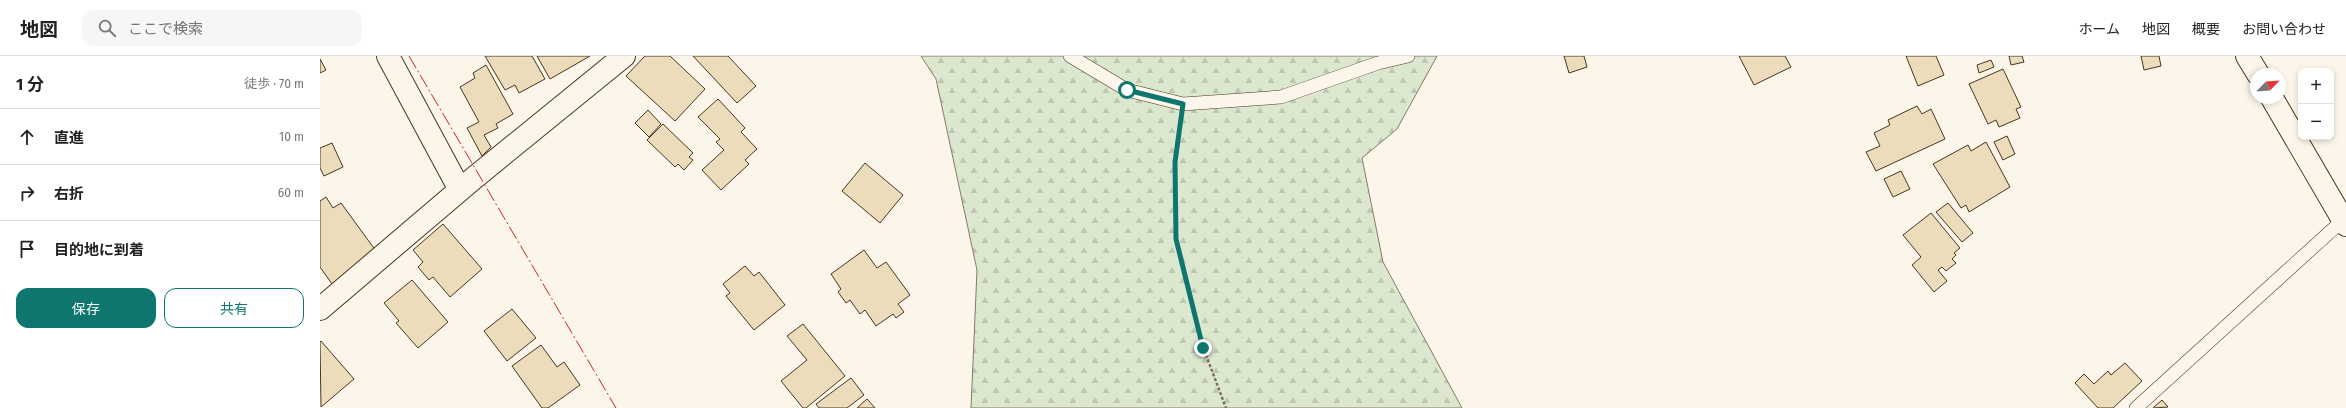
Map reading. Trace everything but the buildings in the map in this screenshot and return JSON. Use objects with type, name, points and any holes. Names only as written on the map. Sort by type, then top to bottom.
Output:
[{"type":"street","points":[[388,56],[460,190]]},
{"type":"street","points":[[320,309],[460,190],[624,56]]},
{"type":"street","points":[[2247,56],[2254,68]]},
{"type":"street","points":[[2275,104],[2344,223]]},
{"type":"lane","points":[[1070,56],[1127,90],[1183,104],[1281,97],[1378,63],[1408,56]]},
{"type":"lane","points":[[2136,408],[2344,223]]},
{"type":"path","points":[[1183,104],[1175,162],[1176,239],[1203,348],[1226,408]]},
{"type":"green space","points":[[921,56],[1437,56],[1397,129],[1362,158],[1383,262],[1462,408],[971,408],[977,270],[936,79]]},
{"type":"power","points":[[409,56],[616,408]]},
{"type":"route","points":[[1127,90],[1183,104],[1175,162],[1176,239],[1203,348]]}]
